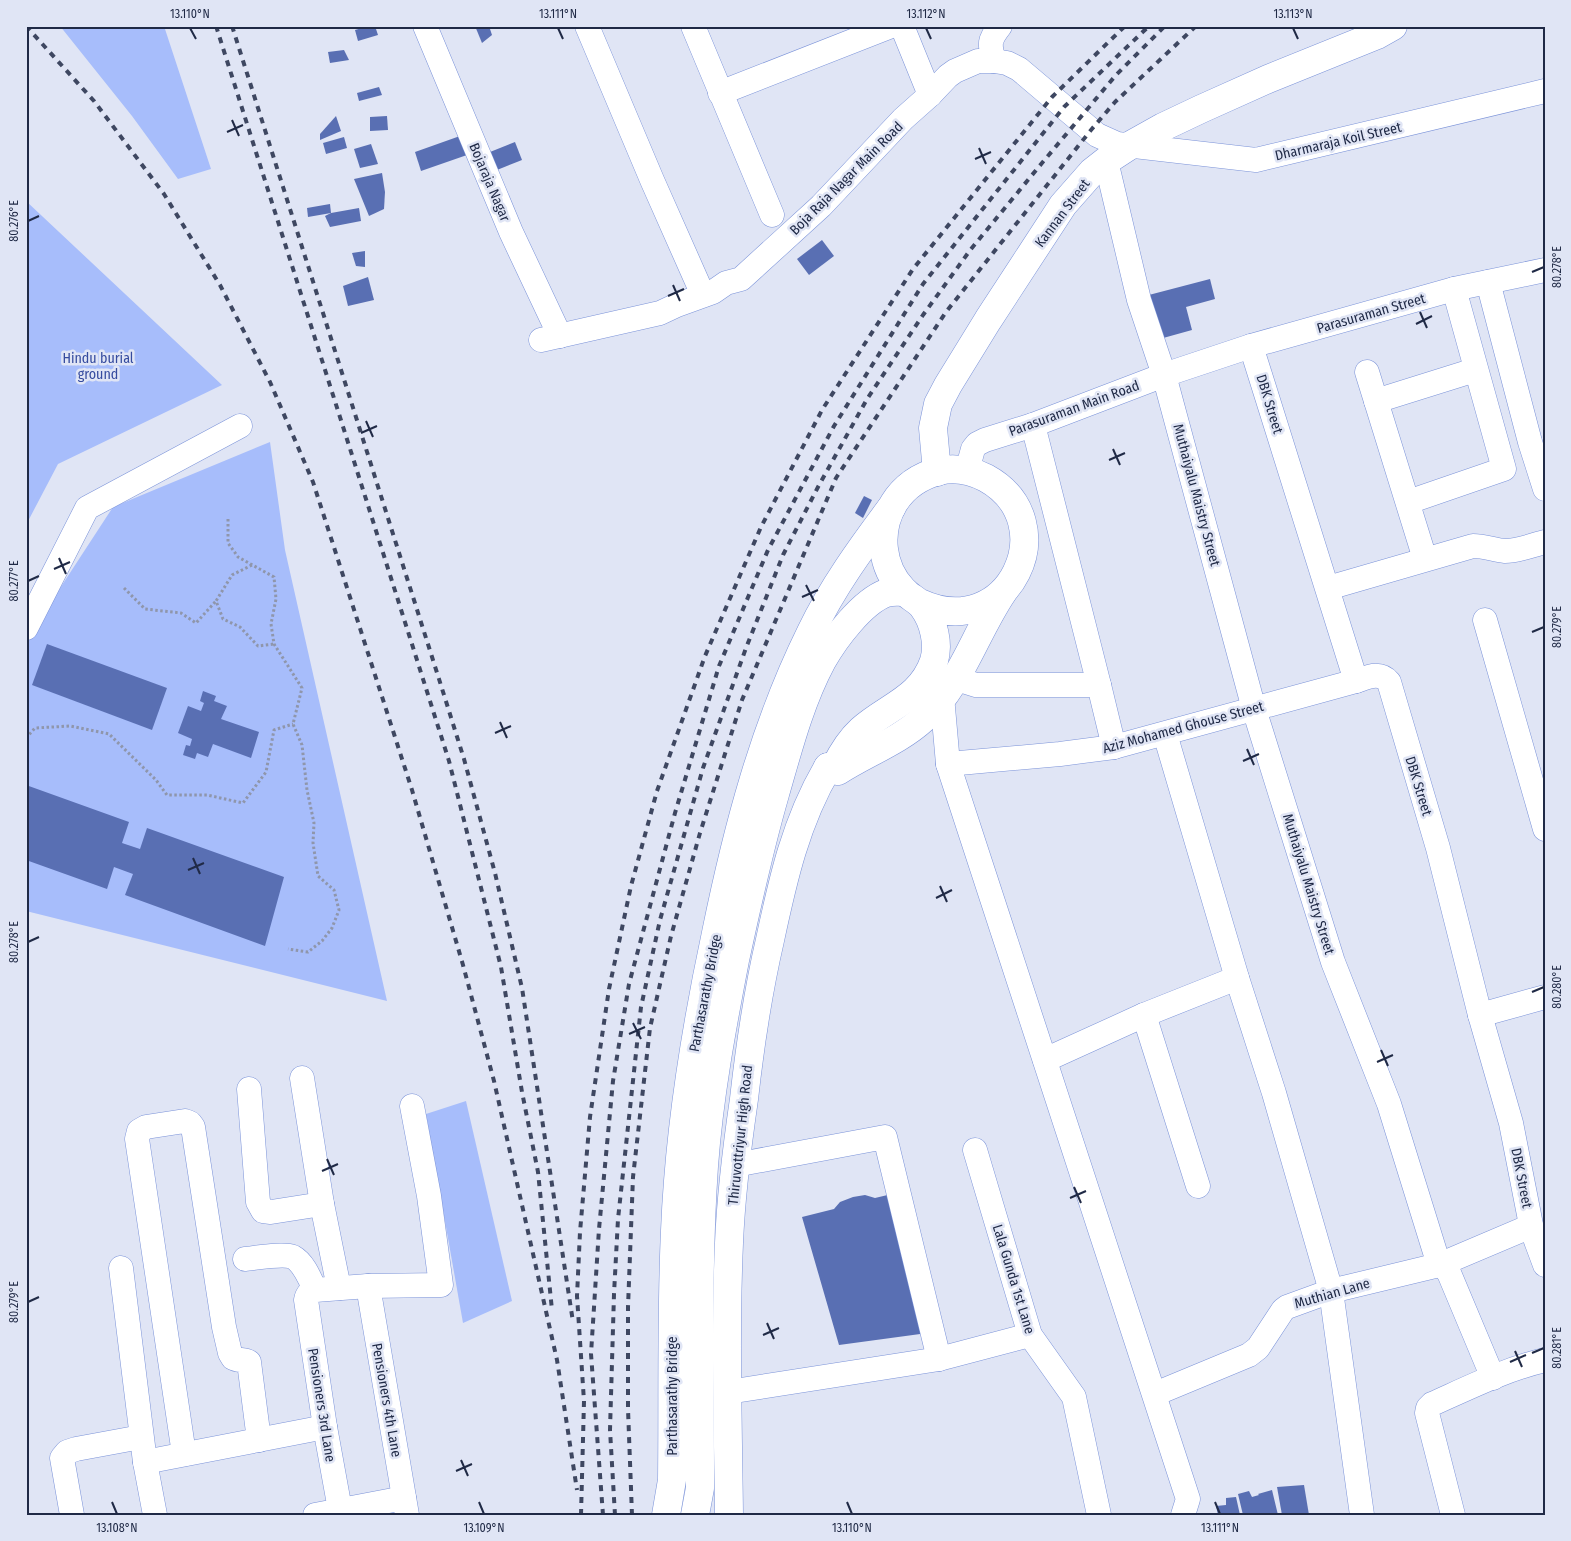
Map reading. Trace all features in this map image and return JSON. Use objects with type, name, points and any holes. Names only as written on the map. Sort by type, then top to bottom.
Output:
[{"type":"main road","name":"Kannan Street","points":[[937,472],[933,428],[938,404],[988,320],[1063,206],[1081,184],[1106,161],[1163,127],[1268,79],[1377,35],[1393,26]]},
{"type":"main road","points":[[828,767],[838,771],[905,732],[924,718],[948,687],[1016,574],[1023,556],[1024,537],[1020,519],[1012,502],[993,482],[977,473],[959,470],[937,472],[923,476],[908,486],[890,508],[884,526],[884,553],[894,578],[912,598],[937,610],[947,612],[965,611],[991,601],[1006,589]]},
{"type":"main road","name":"Parthasarathy Bridge","points":[[695,1515],[700,1488],[701,1222],[704,1163],[719,1044],[751,885],[769,774],[776,713],[811,631],[843,575],[890,508]]},
{"type":"main road","name":"Parthasarathy Bridge","points":[[666,1515],[672,1480],[675,1230],[683,1122],[698,1024],[730,868],[769,774],[790,744],[812,683],[834,641],[845,627],[876,599],[896,591],[912,598]]},
{"type":"main road","name":"Thiruvottriyur High Road","points":[[729,1515],[728,1271],[735,1165],[759,994],[787,864],[796,834],[828,767],[835,767],[851,741],[861,730],[915,691],[927,676],[936,654],[936,643],[931,621],[912,598]]},
{"type":"street","name":"Bojaraja Nagar","points":[[426,26],[511,232],[550,338]]},
{"type":"street","points":[[587,26],[703,295]]},
{"type":"street","points":[[693,26],[772,215]]},
{"type":"street","points":[[720,93],[891,26]]},
{"type":"street","points":[[902,26],[930,95]]},
{"type":"street","points":[[994,61],[990,48],[991,40],[1000,26]]},
{"type":"street","name":"Boja Raja Nagar Main Road","points":[[550,338],[660,313],[713,292],[726,283],[741,279],[821,206],[903,119],[942,82],[955,71],[978,61],[994,61],[1019,69],[1097,135],[1117,144],[1129,146]]},
{"type":"street","name":"Dharmaraja Koil Street","points":[[1129,146],[1256,160],[1545,91]]},
{"type":"street","name":"Muthaiyalu Maistry Street","points":[[1106,161],[1138,300],[1164,375],[1254,709],[1334,962],[1389,1104],[1439,1265],[1444,1267],[1449,1273],[1493,1378]]},
{"type":"street","name":"Parasuraman Street","points":[[1200,363],[1251,346],[1454,289],[1545,270]]},
{"type":"street","points":[[1488,282],[1537,439],[1545,489]]},
{"type":"street","points":[[1408,502],[1504,469],[1454,289]]},
{"type":"street","name":"DBK Street","points":[[1251,346],[1356,681],[1379,675],[1385,677],[1388,682],[1438,848],[1480,1016],[1511,1123],[1531,1226],[1545,1265]]},
{"type":"street","name":"Parasuraman Main Road","points":[[967,471],[971,455],[977,444],[992,437],[1200,363]]},
{"type":"street","points":[[1376,401],[1475,370]]},
{"type":"street","points":[[1367,372],[1425,559]]},
{"type":"street","points":[[1033,424],[1100,684],[1114,747]]},
{"type":"street","points":[[26,628],[87,508],[240,426]]},
{"type":"street","points":[[1328,588],[1474,546],[1513,551],[1545,542]]},
{"type":"street","points":[[1485,620],[1545,829]]},
{"type":"street","name":"Aziz Mohamed Ghouse Street","points":[[948,764],[1114,747],[1356,681]]},
{"type":"street","points":[[1100,684],[948,687],[948,764],[1188,1499],[1183,1515]]},
{"type":"street","points":[[1165,734],[1237,978],[1274,1093],[1331,1291],[1362,1515]]},
{"type":"street","points":[[1045,1060],[1144,1015],[1237,978]]},
{"type":"street","points":[[1480,1016],[1545,997]]},
{"type":"street","points":[[1144,1015],[1198,1186]]},
{"type":"street","points":[[302,1078],[322,1204],[339,1288]]},
{"type":"street","points":[[249,1089],[258,1202],[260,1207],[263,1211],[271,1212],[322,1204]]},
{"type":"street","points":[[245,1259],[292,1257],[307,1272],[311,1293],[339,1288],[441,1284],[429,1196],[412,1106]]},
{"type":"street","points":[[184,1454],[137,1139],[139,1131],[146,1127],[184,1121],[190,1123],[193,1127],[224,1327],[233,1358],[250,1362],[259,1440]]},
{"type":"street","points":[[735,1165],[885,1137],[940,1359]]},
{"type":"street","name":"Lala Gunda 1st Lane","points":[[975,1150],[1030,1335],[1074,1397],[1099,1515]]},
{"type":"street","name":"Muthian Lane","points":[[1155,1394],[1249,1355],[1258,1348],[1287,1306],[1331,1291],[1439,1265],[1531,1226]]},
{"type":"street","points":[[121,1268],[145,1462],[155,1515]]},
{"type":"street","name":"Pensioners 4th Lane","points":[[368,1286],[405,1506]]},
{"type":"street","name":"Pensioners 3rd Lane","points":[[311,1293],[306,1300],[340,1512]]},
{"type":"street","points":[[728,1392],[940,1359],[1030,1335]]},
{"type":"street","points":[[1453,1515],[1427,1410],[1432,1404],[1493,1378],[1545,1360]]},
{"type":"street","points":[[145,1462],[325,1427]]},
{"type":"street","points":[[72,1515],[62,1458],[67,1452],[142,1437]]},
{"type":"street","points":[[315,1515],[405,1506]]},
{"type":"path","points":[[228,519],[228,543],[238,557],[274,577],[276,599],[271,624],[274,644],[302,688],[293,724],[302,745],[307,790],[314,824],[313,843],[318,876],[334,890],[340,910],[332,928],[322,942],[308,952],[288,949]]},
{"type":"path","points":[[124,588],[145,609],[181,612],[196,623],[216,601],[232,575],[253,565]]},
{"type":"path","points":[[216,601],[223,619],[240,627],[258,646],[274,644]]},
{"type":"path","points":[[26,738],[35,728],[70,726],[109,734],[156,780],[167,795],[207,794],[243,803],[266,772],[274,730],[293,724]]},
{"type":"green space","points":[[60,26],[164,26],[211,169],[178,179],[132,116]]},
{"type":"green space","name":"Hindu burial ground","points":[[26,201],[222,385],[58,464],[26,525]]},
{"type":"green space","points":[[270,442],[285,550],[387,1001],[26,911],[26,646],[32,631],[113,507]]},
{"type":"green space","points":[[466,1101],[512,1301],[463,1323],[426,1114]]},
{"type":"building","points":[[375,26],[378,35],[358,41],[355,30]]},
{"type":"building","points":[[475,26],[489,26],[492,35],[482,43]]},
{"type":"building","points":[[344,50],[349,60],[330,63],[328,52]]},
{"type":"building","points":[[379,87],[382,95],[359,101],[357,93]]},
{"type":"building","points":[[336,116],[341,131],[320,140],[320,134]]},
{"type":"building","points":[[387,116],[388,130],[370,131],[370,117]]},
{"type":"building","points":[[460,136],[467,155],[421,171],[415,152]]},
{"type":"building","points":[[344,137],[347,148],[326,154],[323,143]]},
{"type":"building","points":[[515,142],[522,160],[492,172],[485,154]]},
{"type":"building","points":[[371,144],[378,164],[360,168],[354,149]]},
{"type":"building","points":[[382,173],[385,192],[384,209],[369,216],[354,179]]},
{"type":"building","points":[[330,204],[331,213],[308,217],[307,208]]},
{"type":"building","points":[[359,208],[361,221],[330,227],[325,216],[331,213]]},
{"type":"building","points":[[822,240],[834,256],[809,275],[797,259]]},
{"type":"building","points":[[365,251],[365,267],[356,266],[352,253]]},
{"type":"building","points":[[368,277],[374,300],[348,306],[343,286]]},
{"type":"building","points":[[1210,279],[1215,299],[1186,307],[1192,330],[1156,340],[1145,296]]},
{"type":"building","points":[[864,496],[872,500],[863,518],[855,513]]},
{"type":"building","points":[[47,644],[167,688],[152,730],[32,685]]},
{"type":"building","points":[[203,691],[216,696],[214,701],[227,706],[221,719],[259,732],[251,758],[213,744],[208,757],[197,753],[195,759],[183,755],[186,745],[190,746],[192,739],[178,733],[188,706],[201,711],[204,703],[200,701]]},
{"type":"building","points":[[26,785],[129,822],[122,843],[140,849],[147,828],[284,877],[265,946],[125,895],[133,874],[114,867],[107,889],[26,860]]},
{"type":"building","points":[[896,1193],[935,1332],[839,1345],[802,1217],[834,1209],[840,1202],[853,1197],[865,1195],[875,1198]]},
{"type":"building","points":[[1304,1485],[1309,1515],[1282,1515],[1277,1487]]},
{"type":"building","points":[[1272,1490],[1278,1515],[1243,1515],[1238,1494],[1249,1491],[1252,1497]]},
{"type":"building","points":[[1236,1497],[1240,1515],[1218,1515],[1216,1506],[1226,1505],[1226,1498]]},
{"type":"railway","points":[[26,26],[94,101],[164,194],[220,285],[270,382],[313,482],[412,790],[463,965],[494,1081],[557,1360],[577,1490]]},
{"type":"railway","points":[[216,26],[449,761],[501,967],[522,1092],[538,1172],[552,1310]]},
{"type":"railway","points":[[232,26],[464,759],[495,873],[522,988],[573,1322]]},
{"type":"railway","points":[[581,1515],[584,1401],[577,1296],[580,1232],[590,1117],[609,989],[631,886],[657,791],[705,656],[761,527],[822,410],[913,269],[1052,97],[1125,26]]},
{"type":"railway","points":[[603,1515],[591,1354],[599,1229],[613,1081],[629,984],[675,813],[719,666],[768,550],[834,426],[923,284],[1064,107],[1149,26]]},
{"type":"railway","points":[[615,1515],[610,1430],[614,1294],[618,1219],[641,1007],[660,920],[703,768],[746,648],[783,555],[818,487],[867,399],[923,315],[971,249],[1042,163],[1116,75],[1165,26]]},
{"type":"railway","points":[[632,1515],[628,1409],[628,1307],[633,1177],[650,1028],[671,936],[700,833],[742,700],[836,478],[946,312],[1115,102],[1196,26]]}]
